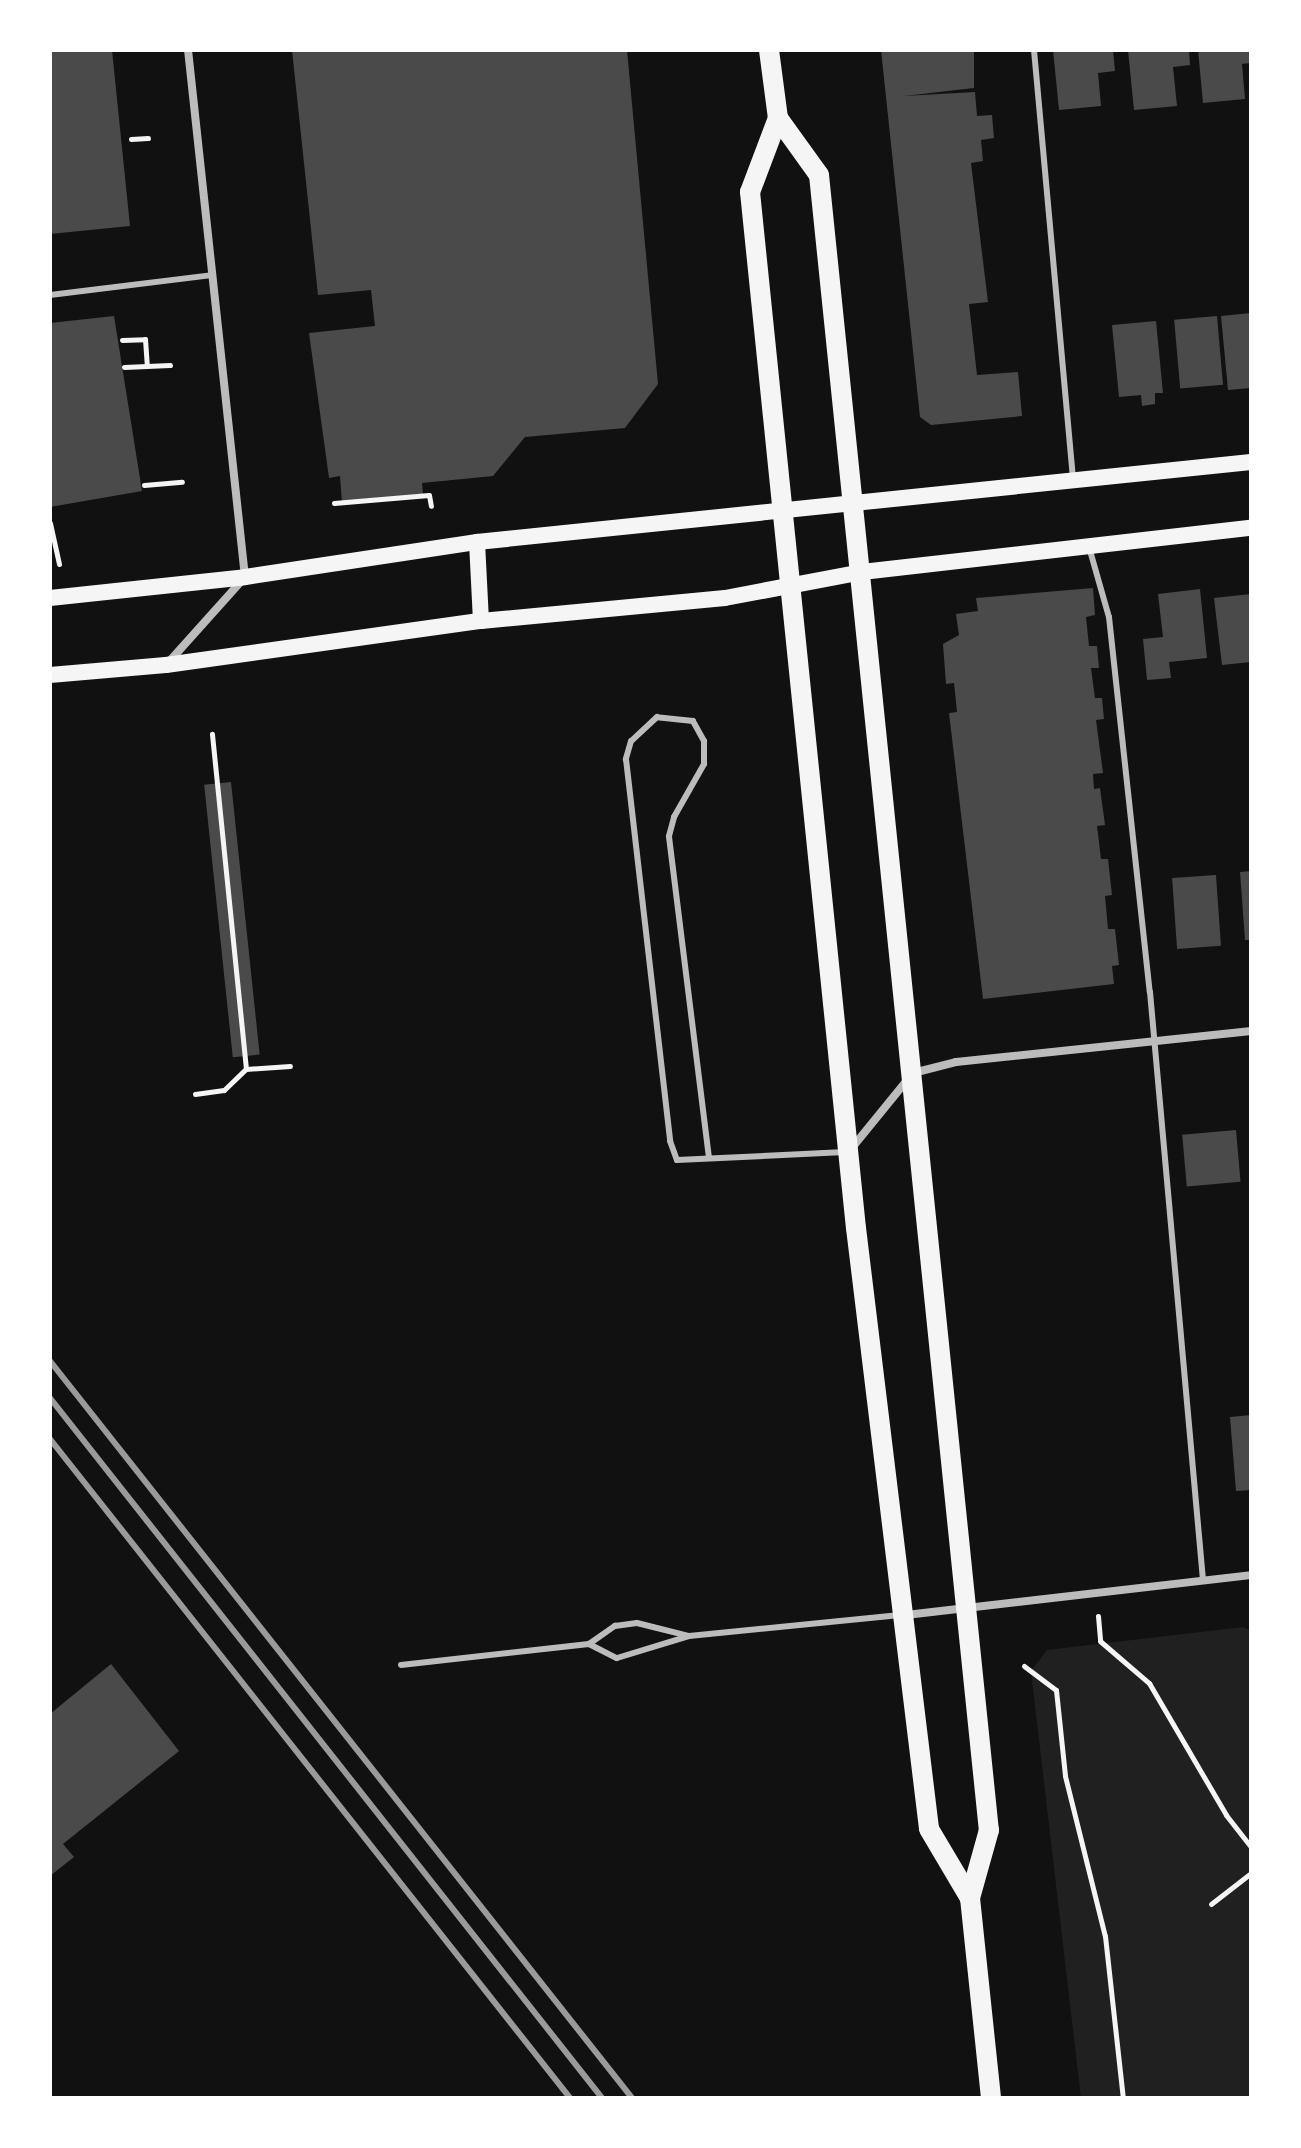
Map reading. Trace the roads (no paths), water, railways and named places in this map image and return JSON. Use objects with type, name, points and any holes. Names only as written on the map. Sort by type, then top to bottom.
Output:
[{"type":"main road","points":[[769,50],[778,118],[819,175],[989,1830],[970,1898],[991,2098]]},
{"type":"main road","points":[[778,118],[750,192],[848,1152],[906,1615],[929,1829],[970,1898]]},
{"type":"main road","points":[[50,598],[245,577],[477,542],[1251,462]]},
{"type":"main road","points":[[50,675],[166,665],[481,621],[725,598],[862,572],[1251,528]]},
{"type":"main road","points":[[477,542],[481,621]]},
{"type":"street","points":[[166,665],[245,577],[188,50]]},
{"type":"street","points":[[848,1152],[913,1073],[956,1062],[1251,1031]]},
{"type":"street","points":[[906,1615],[1251,1575]]},
{"type":"lane","points":[[1034,50],[1073,480]]},
{"type":"lane","points":[[50,295],[212,275]]},
{"type":"lane","points":[[1089,547],[1109,617],[1154,1042],[1203,1580]]},
{"type":"lane","points":[[709,1158],[669,836],[674,817],[704,764],[704,741],[693,721],[657,717],[631,741],[626,759],[670,1141],[677,1160],[848,1152]]},
{"type":"lane","points":[[589,1644],[617,1658],[641,1655],[689,1636],[906,1615]]},
{"type":"lane","points":[[401,1665],[589,1644],[615,1626],[637,1623],[689,1636]]},
{"type":"railway","points":[[50,1361],[632,2098]]},
{"type":"railway","points":[[50,1398],[602,2098]]},
{"type":"railway","points":[[50,1439],[570,2098]]}]
